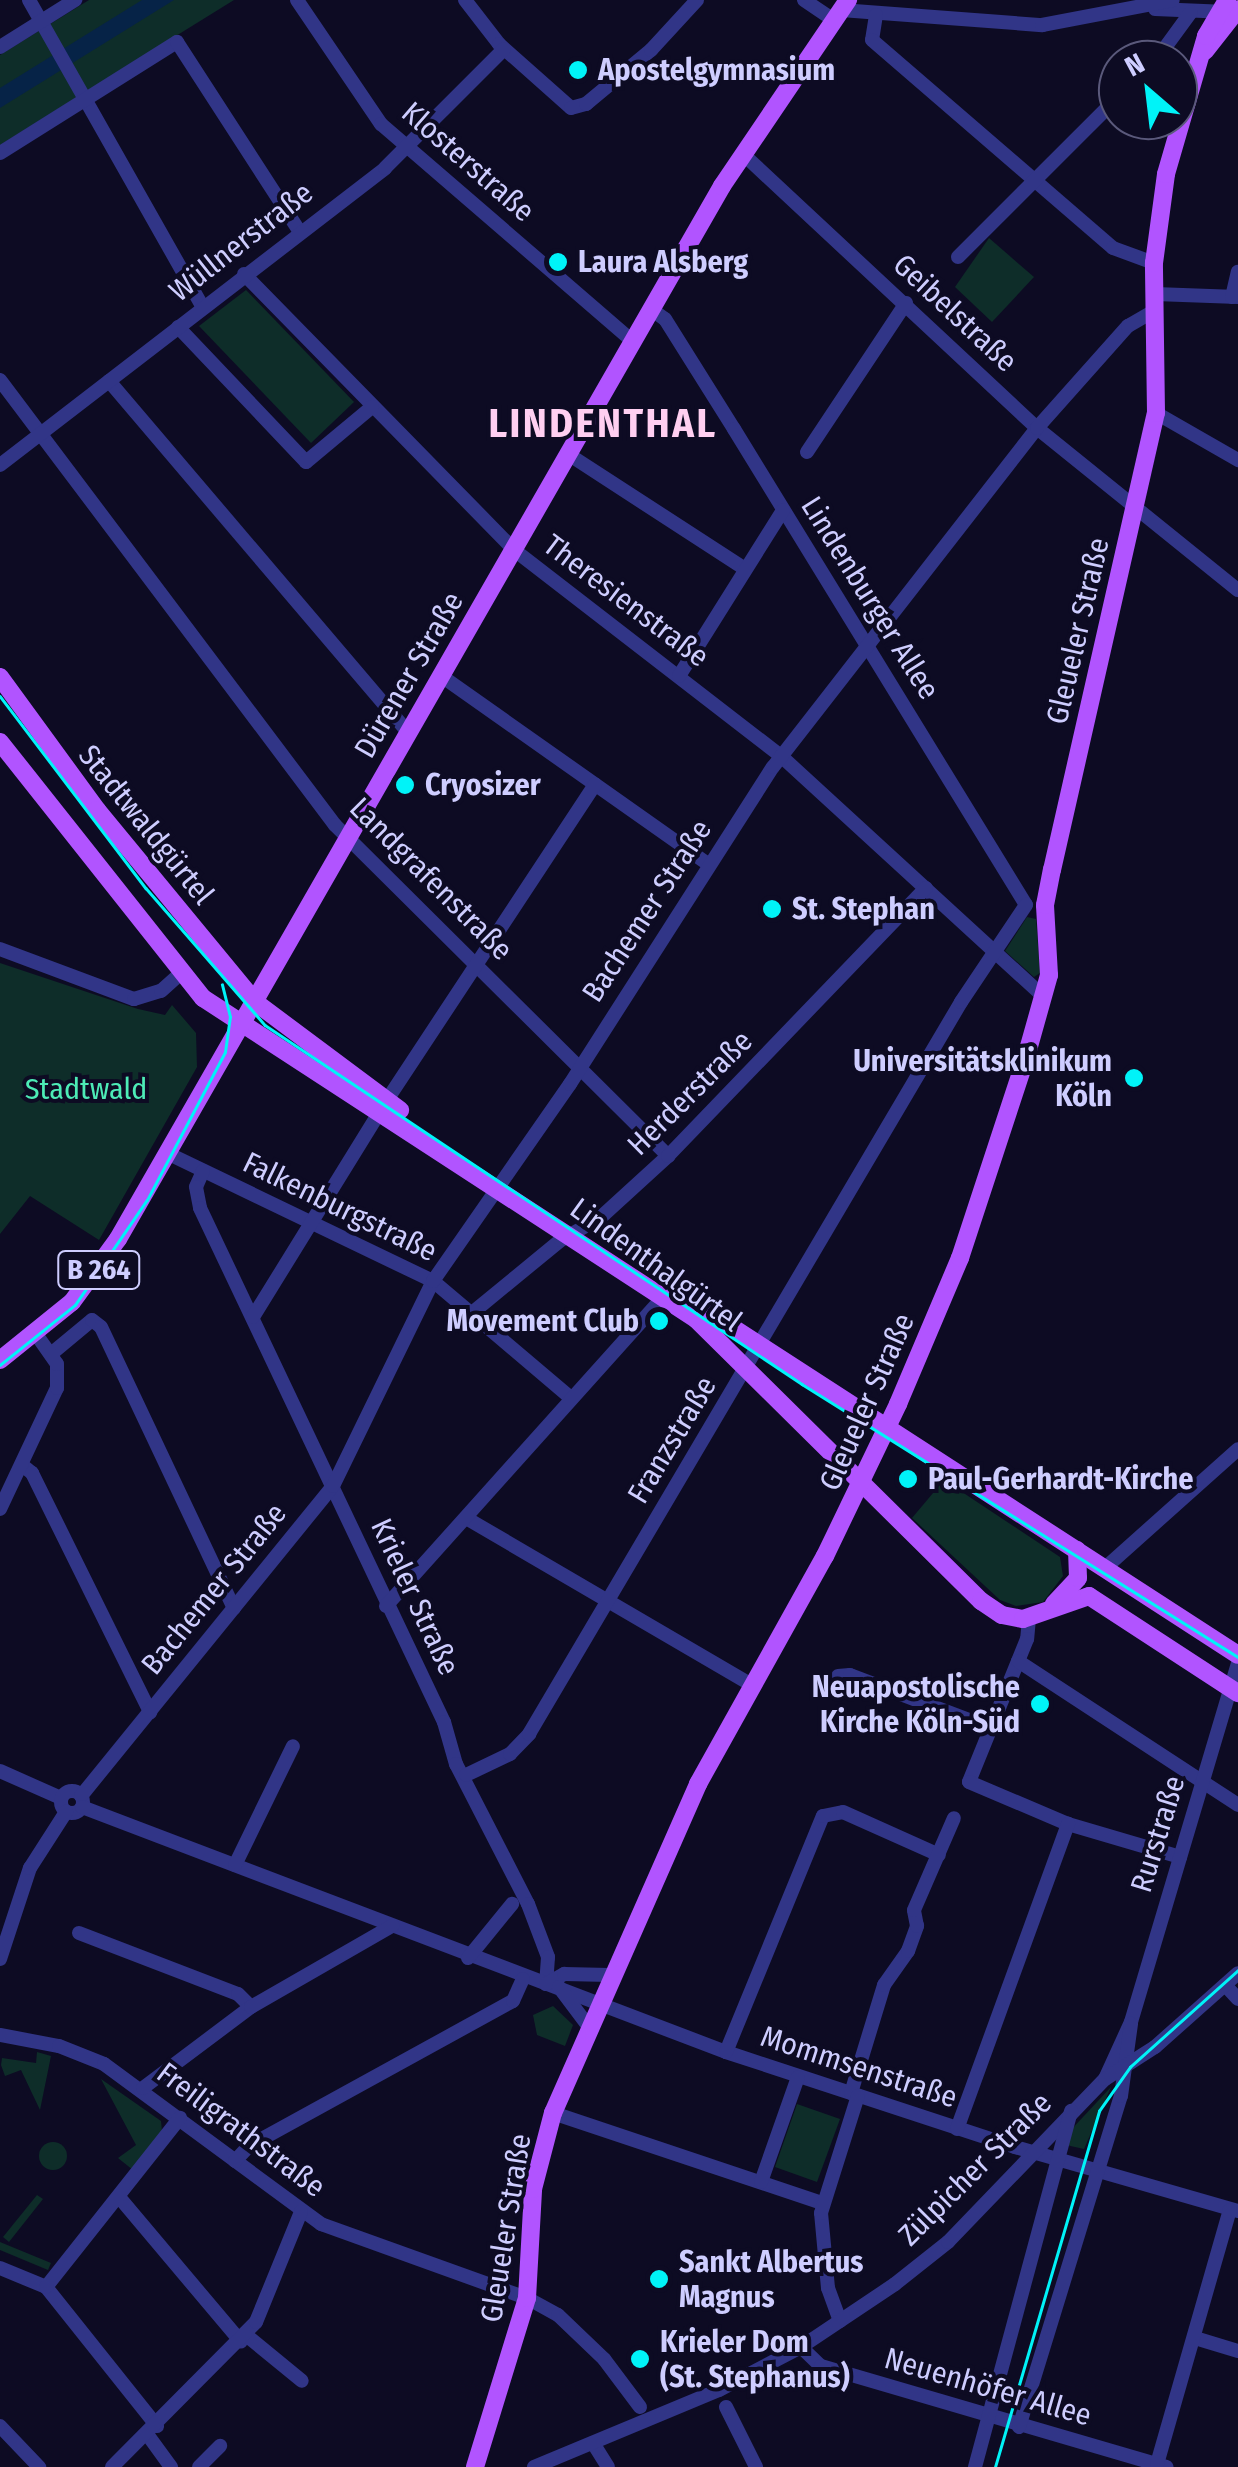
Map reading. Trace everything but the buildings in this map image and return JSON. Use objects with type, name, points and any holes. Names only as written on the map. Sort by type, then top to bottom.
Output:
[{"type":"main road","name":"Dürener Straße","points":[[0,1360],[36,1334],[93,1279],[169,1154],[632,341],[743,154],[843,6]]},
{"type":"main road","points":[[1155,302],[1154,263],[1166,174],[1205,51],[1231,9]]},
{"type":"main road","name":"Gleueler Straße","points":[[474,2467],[527,2298],[533,2189],[554,2113],[610,1975],[698,1784],[887,1426],[960,1258],[1044,998],[1036,905],[1156,413],[1155,302]]},
{"type":"main road","name":"Stadtwaldgürtel","points":[[0,677],[96,810],[255,1002]]},
{"type":"main road","points":[[0,742],[182,974],[203,998],[244,1023]]},
{"type":"main road","name":"Lindenthalgürtel","points":[[255,1002],[384,1105]]},
{"type":"main road","name":"Lindenthalgürtel","points":[[244,1023],[384,1105],[575,1232],[887,1426],[1238,1659]]},
{"type":"main road","name":"Lindenthalgürtel","points":[[575,1232],[663,1296],[746,1368],[982,1601],[1002,1616],[1038,1615]]},
{"type":"main road","points":[[1038,1615],[1078,1578],[1077,1550]]},
{"type":"main road","points":[[1038,1615],[1106,1568]]},
{"type":"main road","points":[[1038,1615],[1089,1596],[1234,1690]]},
{"type":"street","points":[[29,0],[203,307]]},
{"type":"street","points":[[0,48],[75,0]]},
{"type":"street","name":"Klosterstraße","points":[[297,0],[366,105],[406,147],[632,341]]},
{"type":"street","points":[[466,0],[504,48],[577,108],[651,50],[697,0]]},
{"type":"street","points":[[804,0],[876,16],[1042,25],[1152,8],[1173,0]]},
{"type":"street","points":[[1152,8],[1191,12],[1231,9]]},
{"type":"street","points":[[1175,40],[1191,12]]},
{"type":"street","points":[[876,16],[872,40],[1032,181],[1130,259],[1154,263]]},
{"type":"street","points":[[1182,32],[1205,51]]},
{"type":"street","points":[[0,153],[177,42],[298,229]]},
{"type":"street","name":"Wüllnerstraße","points":[[0,465],[406,147],[504,48]]},
{"type":"street","points":[[958,258],[1098,117]]},
{"type":"street","name":"Geibelstraße","points":[[743,154],[1037,428],[1238,590]]},
{"type":"street","points":[[1155,302],[1235,297],[1238,272]]},
{"type":"street","name":"Theresienstraße","points":[[244,274],[513,549],[782,756],[1044,998]]},
{"type":"street","name":"Bachemer Straße","points":[[82,1801],[333,1486],[433,1281],[579,1068],[782,756],[1037,428],[1128,326],[1155,302]]},
{"type":"street","points":[[806,452],[906,303]]},
{"type":"street","name":"Lindenburger Allee","points":[[651,309],[665,319],[866,646],[1036,905]]},
{"type":"street","points":[[178,327],[306,462],[372,407]]},
{"type":"street","name":"Landgrafenstraße","points":[[0,380],[348,838],[668,1156]]},
{"type":"street","points":[[109,381],[408,732]]},
{"type":"street","points":[[1156,413],[1238,460]]},
{"type":"street","points":[[568,454],[745,569]]},
{"type":"street","points":[[680,676],[783,510]]},
{"type":"street","points":[[440,676],[709,865]]},
{"type":"street","points":[[253,1317],[308,1220],[595,784]]},
{"type":"street","name":"Herderstraße","points":[[472,1313],[668,1156],[926,888]]},
{"type":"street","name":"Franzstraße","points":[[466,1774],[519,1748],[992,953],[1036,905]]},
{"type":"street","points":[[0,949],[134,999],[161,991],[182,974]]},
{"type":"street","name":"Falkenburgstraße","points":[[169,1154],[433,1281],[571,1398]]},
{"type":"street","name":"Krieler Straße","points":[[203,1172],[196,1187],[200,1208],[466,1774],[548,1957],[552,1985]]},
{"type":"street","points":[[386,1606],[663,1296]]},
{"type":"street","points":[[51,1354],[92,1320],[102,1326],[234,1608]]},
{"type":"street","points":[[0,1509],[60,1374],[36,1334]]},
{"type":"street","points":[[1106,1568],[1238,1449]]},
{"type":"street","points":[[22,1465],[32,1473],[150,1712]]},
{"type":"street","points":[[466,1518],[752,1685]]},
{"type":"street","points":[[1038,1615],[970,1782],[1068,1824],[1180,1857]]},
{"type":"street","name":"Rurstraße","points":[[1104,2079],[1131,2022],[1202,1782],[1234,1690],[1238,1659]]},
{"type":"street","points":[[1018,1661],[1238,1805]]},
{"type":"street","points":[[838,1676],[850,1674],[990,1728]]},
{"type":"street","points":[[235,1865],[294,1746]]},
{"type":"street","points":[[0,1771],[63,1805]]},
{"type":"street","points":[[0,1959],[30,1868],[68,1791],[82,1801]]},
{"type":"street","name":"Mommsenstraße","points":[[82,1801],[468,1958],[522,1979],[552,1985],[726,2052],[1030,2152],[1234,2210]]},
{"type":"street","points":[[726,2052],[822,1816],[843,1812],[939,1855]]},
{"type":"street","points":[[840,2321],[828,2288],[822,2203],[884,1986],[908,1951],[917,1926],[914,1910],[954,1818]]},
{"type":"street","points":[[957,2129],[1068,1824]]},
{"type":"street","points":[[468,1958],[512,1904]]},
{"type":"street","points":[[143,2088],[252,2007],[392,1926]]},
{"type":"street","points":[[79,1933],[238,1994],[252,2007]]},
{"type":"street","name":"Zülpicher Straße","points":[[520,2467],[536,2465],[649,2423],[801,2347],[840,2321],[948,2242],[1104,2079],[1125,2068],[1238,1973]]},
{"type":"street","points":[[588,2027],[552,1985],[564,1974],[610,1975]]},
{"type":"street","points":[[234,2161],[250,2146],[514,2001],[522,1979]]},
{"type":"street","points":[[1225,1985],[1238,1999]]},
{"type":"street","name":"Rurstraße","points":[[1125,2068],[1131,2022]]},
{"type":"street","name":"Freiligrathstraße","points":[[0,2035],[85,2055],[143,2088],[301,2212],[348,2236],[527,2298],[582,2334],[640,2406]]},
{"type":"street","points":[[1019,2426],[1125,2068]]},
{"type":"street","points":[[762,2182],[798,2077]]},
{"type":"street","points":[[975,2467],[1071,2110]]},
{"type":"street","points":[[554,2113],[822,2203]]},
{"type":"street","points":[[46,2287],[180,2118]]},
{"type":"street","points":[[119,2197],[244,2338],[302,2381]]},
{"type":"street","points":[[1162,2466],[1234,2210]]},
{"type":"street","points":[[112,2467],[244,2338],[273,2293],[301,2212]]},
{"type":"street","points":[[0,2268],[46,2287],[152,2430],[171,2467]]},
{"type":"street","points":[[1195,2338],[1238,2351]]},
{"type":"street","name":"Neuenhöfer Allee","points":[[801,2347],[821,2366],[988,2419],[1162,2466]]},
{"type":"street","points":[[726,2407],[756,2467]]},
{"type":"street","points":[[0,2426],[39,2467]]},
{"type":"street","points":[[594,2443],[608,2467]]},
{"type":"street","points":[[199,2467],[220,2446]]},
{"type":"green space","points":[[89,0],[234,0],[0,145],[0,55]]},
{"type":"green space","points":[[989,238],[1034,277],[992,322],[955,287]]},
{"type":"green space","points":[[246,290],[354,402],[311,443],[199,326]]},
{"type":"green space","points":[[1027,917],[1036,919],[1040,973],[1034,977],[1005,951]]},
{"type":"green space","name":"Stadtwald","points":[[0,963],[138,1009],[165,1015],[172,1005],[196,1033],[197,1067],[99,1240],[30,1196],[0,1234]]},
{"type":"green space","points":[[944,1480],[1060,1557],[1063,1576],[1043,1602],[1016,1606],[1000,1600],[912,1518]]},
{"type":"green space","points":[[553,2006],[573,2025],[565,2046],[537,2035],[533,2015]]},
{"type":"green space","points":[[37,2052],[51,2056],[40,2110],[21,2070],[5,2076],[1,2065],[2,2058],[36,2063]]},
{"type":"green space","points":[[101,2079],[161,2121],[162,2131],[133,2170],[118,2158],[136,2145]]},
{"type":"green space","points":[[1111,2087],[1084,2149],[1066,2145],[1069,2132]]},
{"type":"green space","points":[[797,2104],[840,2119],[817,2182],[775,2167]]},
{"type":"green space","points":[[53,2142],[63,2146],[67,2156],[63,2166],[53,2170],[43,2166],[39,2156],[43,2146]]},
{"type":"green space","points":[[37,2195],[43,2199],[9,2242],[3,2237]]},
{"type":"green space","points":[[0,2242],[51,2263],[48,2270],[0,2250]]},
{"type":"water","points":[[142,0],[174,0],[0,108],[0,88]]},
{"type":"tram line","points":[[0,696],[146,888],[265,1025],[802,1384],[1238,1657]]},
{"type":"tram line","points":[[0,1365],[75,1305],[147,1200],[225,1052],[230,1017],[222,985]]},
{"type":"tram line","points":[[995,2467],[1099,2111],[1130,2067],[1238,1970]]},
{"type":"place","name":"Apostelgymnasium","points":[[578,70]]},
{"type":"place","name":"Laura Alsberg","points":[[558,262]]},
{"type":"place","name":"Cryosizer","points":[[405,785]]},
{"type":"place","name":"St. Stephan","points":[[772,909]]},
{"type":"place","name":"Universitätsklinikum Köln","points":[[1134,1078]]},
{"type":"place","name":"Movement Club","points":[[659,1321]]},
{"type":"place","name":"Paul-Gerhardt-Kirche","points":[[908,1479]]},
{"type":"place","name":"Neuapostolische Kirche Köln-Süd","points":[[1040,1704]]},
{"type":"place","name":"Sankt Albertus Magnus","points":[[659,2279]]},
{"type":"place","name":"Krieler Dom (St. Stephanus)","points":[[640,2359]]},
{"type":"district","name":"LINDENTHAL","points":[[603,424]]}]
